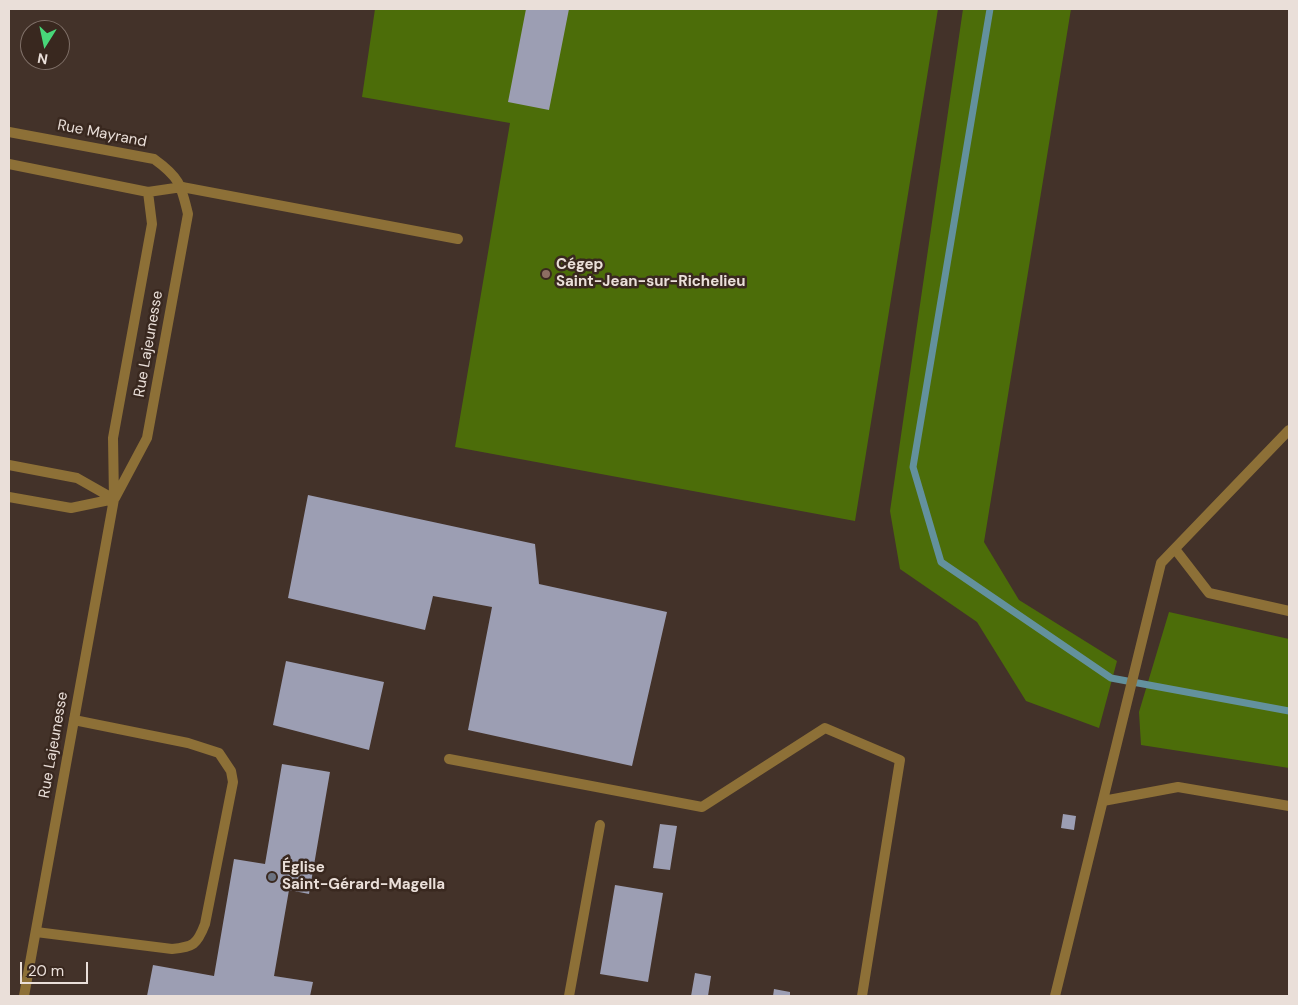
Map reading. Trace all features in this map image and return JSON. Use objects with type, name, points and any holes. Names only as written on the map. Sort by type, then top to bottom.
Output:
[{"type":"street","name":"Rue Mayrand","points":[[9,132],[154,159],[170,171],[182,187]]},
{"type":"street","points":[[9,164],[148,192],[182,187],[458,239]]},
{"type":"street","name":"Rue Lajeunesse","points":[[114,499],[147,438],[188,214],[182,187]]},
{"type":"street","name":"Rue Lajeunesse","points":[[24,996],[114,499],[112,438],[152,224],[148,192]]},
{"type":"street","points":[[1055,996],[1161,563],[1289,430]]},
{"type":"street","points":[[9,465],[77,478],[114,499]]},
{"type":"street","points":[[9,497],[71,508],[114,499]]},
{"type":"street","points":[[1175,549],[1209,593],[1289,611]]},
{"type":"street","points":[[36,932],[172,949],[190,947],[200,936],[205,924],[233,782],[231,771],[219,753],[188,743],[74,720]]},
{"type":"street","points":[[449,759],[702,807],[825,728],[900,760],[862,996]]},
{"type":"street","points":[[1103,802],[1178,787],[1289,806]]},
{"type":"street","points":[[569,996],[600,825]]},
{"type":"green space","name":"Cégep Saint-Jean-sur-Richelieu","points":[[375,9],[938,9],[855,521],[455,447],[510,123],[362,97]]},
{"type":"green space","points":[[963,9],[1071,9],[984,542],[1019,600],[1117,661],[1099,728],[1026,701],[977,622],[900,569],[890,511]]},
{"type":"green space","points":[[1169,612],[1289,639],[1289,768],[1141,745],[1139,712]]},
{"type":"building","points":[[526,9],[569,9],[549,110],[508,102]]},
{"type":"building","points":[[308,495],[535,544],[539,584],[667,612],[632,766],[468,730],[492,607],[433,596],[425,630],[288,598]]},
{"type":"building","points":[[286,661],[384,682],[369,750],[273,725]]},
{"type":"building","name":"Église Saint-Gérard-Magella","points":[[282,764],[330,772],[309,894],[289,890],[274,976],[313,982],[310,996],[147,996],[153,965],[214,976],[234,859],[265,864]]},
{"type":"building","points":[[1063,814],[1076,816],[1074,830],[1061,828]]},
{"type":"building","points":[[660,824],[677,826],[670,870],[653,868]]},
{"type":"building","points":[[615,885],[663,893],[648,982],[600,974]]},
{"type":"building","points":[[695,973],[711,976],[708,996],[691,996]]},
{"type":"building","points":[[774,989],[790,992],[790,996],[773,996]]},
{"type":"waterway","points":[[990,9],[913,467],[941,562],[1111,678],[1289,711]]},
{"type":"place","name":"Cégep Saint-Jean-sur-Richelieu","points":[[546,274]]},
{"type":"place","name":"Église Saint-Gérard-Magella","points":[[272,877]]}]
